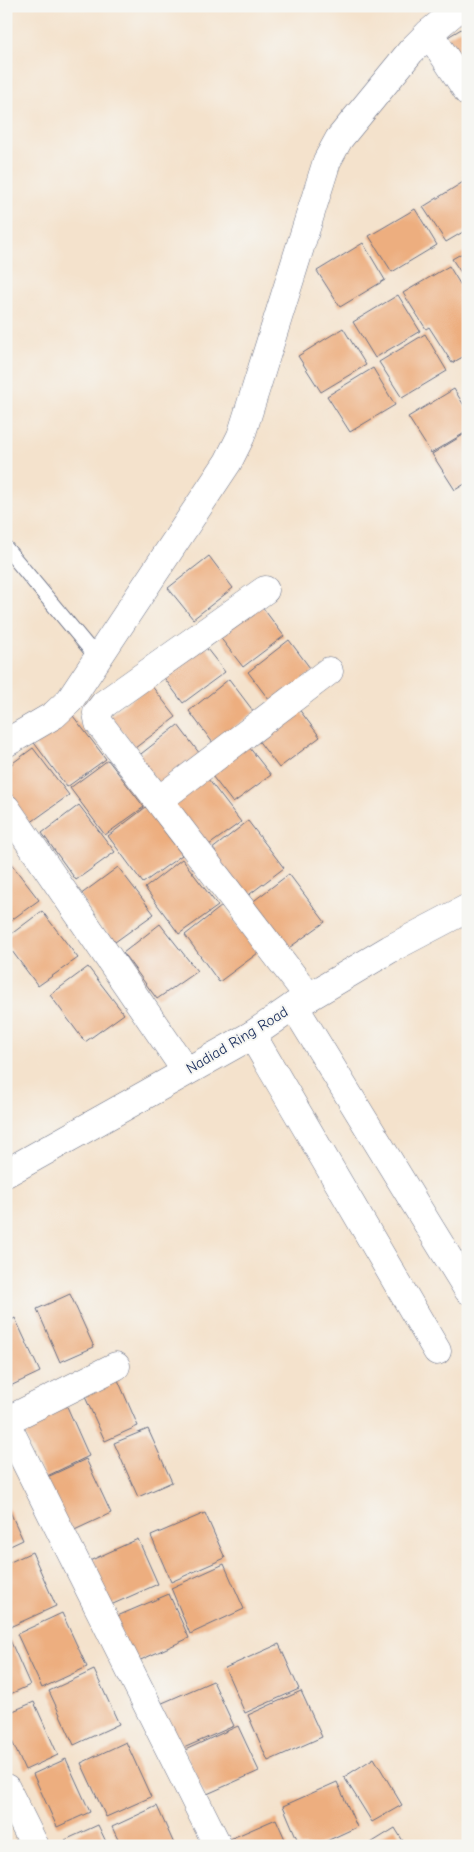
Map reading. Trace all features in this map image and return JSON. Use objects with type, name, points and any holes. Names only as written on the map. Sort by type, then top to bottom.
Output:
[{"type":"main road","points":[[6,743],[54,715],[70,700],[236,448],[332,149],[411,51],[461,6]]},
{"type":"main road","points":[[429,33],[468,92]]},
{"type":"main road","points":[[265,590],[104,704],[97,713],[99,723],[158,800],[302,1002],[468,1290]]},
{"type":"main road","points":[[158,800],[329,671]]},
{"type":"main road","points":[[6,808],[186,1071]]},
{"type":"main road","name":"Nadiad Ring Road","points":[[6,1173],[252,1034],[390,949],[468,908]]},
{"type":"main road","points":[[252,1034],[436,1351]]},
{"type":"main road","points":[[116,1366],[6,1422],[218,1846]]},
{"type":"main road","points":[[6,1788],[36,1846]]},
{"type":"lane","points":[[6,548],[98,658]]},
{"type":"building","points":[[468,25],[468,73],[446,38]]},
{"type":"building","points":[[468,179],[468,229],[446,242],[423,207]]},
{"type":"building","points":[[415,209],[437,245],[392,272],[369,236]]},
{"type":"building","points":[[363,243],[385,280],[340,307],[317,271]]},
{"type":"building","points":[[468,250],[468,283],[452,259]]},
{"type":"building","points":[[449,266],[468,297],[468,354],[452,363],[429,327],[426,329],[403,293]]},
{"type":"building","points":[[398,295],[420,331],[375,358],[353,322]]},
{"type":"building","points":[[343,328],[366,365],[321,392],[298,356]]},
{"type":"building","points":[[425,334],[447,371],[402,398],[379,362]]},
{"type":"building","points":[[373,368],[395,405],[350,432],[327,396]]},
{"type":"building","points":[[454,389],[468,412],[468,431],[431,453],[408,417]]},
{"type":"building","points":[[468,432],[468,482],[455,490],[432,454]]},
{"type":"building","points":[[209,556],[233,588],[193,619],[168,588]]},
{"type":"building","points":[[260,604],[284,636],[243,667],[219,636]]},
{"type":"building","points":[[200,640],[225,672],[183,703],[159,671]]},
{"type":"building","points":[[289,640],[313,672],[272,704],[248,672]]},
{"type":"building","points":[[229,679],[254,712],[213,743],[189,711]]},
{"type":"building","points":[[151,685],[176,717],[135,748],[110,716]]},
{"type":"building","points":[[295,704],[320,737],[279,768],[254,735]]},
{"type":"building","points":[[70,712],[106,759],[67,787],[32,740]]},
{"type":"building","points":[[178,725],[203,758],[162,789],[137,757]]},
{"type":"building","points":[[245,742],[271,775],[233,803],[209,772]]},
{"type":"building","points":[[33,748],[69,795],[30,823],[6,792],[6,768]]},
{"type":"building","points":[[108,760],[144,807],[105,835],[70,788]]},
{"type":"building","points":[[205,775],[241,822],[202,850],[168,803]]},
{"type":"building","points":[[79,805],[115,852],[76,880],[42,833]]},
{"type":"building","points":[[146,807],[182,855],[143,883],[108,836]]},
{"type":"building","points":[[248,821],[284,868],[246,897],[211,850]]},
{"type":"building","points":[[6,857],[39,900],[6,924]]},
{"type":"building","points":[[182,859],[218,906],[179,934],[145,888]]},
{"type":"building","points":[[118,867],[154,914],[115,942],[80,895]]},
{"type":"building","points":[[289,874],[325,922],[286,950],[251,903]]},
{"type":"building","points":[[222,906],[258,953],[219,982],[185,935]]},
{"type":"building","points":[[42,911],[78,958],[38,986],[6,943],[6,938]]},
{"type":"building","points":[[160,924],[197,971],[157,999],[123,953]]},
{"type":"building","points":[[88,967],[124,1014],[85,1042],[50,995]]},
{"type":"building","points":[[70,1294],[94,1347],[60,1362],[37,1309]]},
{"type":"building","points":[[15,1318],[40,1372],[6,1388],[6,1323]]},
{"type":"building","points":[[115,1373],[138,1426],[105,1441],[81,1388]]},
{"type":"building","points":[[65,1402],[89,1456],[45,1477],[20,1423]]},
{"type":"building","points":[[148,1429],[172,1482],[138,1497],[114,1443]]},
{"type":"building","points":[[86,1459],[111,1513],[66,1534],[41,1480]]},
{"type":"building","points":[[6,1503],[23,1540],[6,1548]]},
{"type":"building","points":[[205,1513],[225,1558],[171,1582],[151,1536]]},
{"type":"building","points":[[138,1539],[158,1584],[104,1608],[85,1563]]},
{"type":"building","points":[[32,1552],[56,1606],[12,1626],[6,1615],[6,1564]]},
{"type":"building","points":[[224,1564],[244,1609],[190,1634],[171,1588]]},
{"type":"building","points":[[169,1594],[189,1638],[134,1663],[115,1617]]},
{"type":"building","points":[[62,1613],[87,1667],[42,1688],[17,1634]]},
{"type":"building","points":[[6,1631],[30,1685],[6,1696]]},
{"type":"building","points":[[279,1644],[299,1689],[245,1713],[225,1668]]},
{"type":"building","points":[[94,1670],[119,1724],[74,1745],[49,1691]]},
{"type":"building","points":[[213,1681],[234,1726],[179,1750],[160,1704]]},
{"type":"building","points":[[301,1691],[322,1737],[268,1761],[248,1715]]},
{"type":"building","points":[[34,1702],[58,1755],[25,1770],[6,1728],[6,1714]]},
{"type":"building","points":[[238,1726],[259,1771],[205,1795],[185,1750]]},
{"type":"building","points":[[126,1742],[151,1797],[106,1817],[81,1763]]},
{"type":"building","points":[[374,1758],[402,1805],[372,1822],[344,1777]]},
{"type":"building","points":[[66,1759],[90,1812],[57,1827],[33,1774]]},
{"type":"building","points":[[337,1782],[357,1827],[316,1846],[300,1846],[283,1806]]},
{"type":"building","points":[[157,1806],[175,1846],[121,1846],[112,1827]]},
{"type":"building","points":[[276,1819],[288,1846],[224,1846],[223,1842]]},
{"type":"building","points":[[98,1825],[108,1846],[67,1846],[65,1840]]},
{"type":"building","points":[[395,1828],[406,1846],[366,1846]]}]
